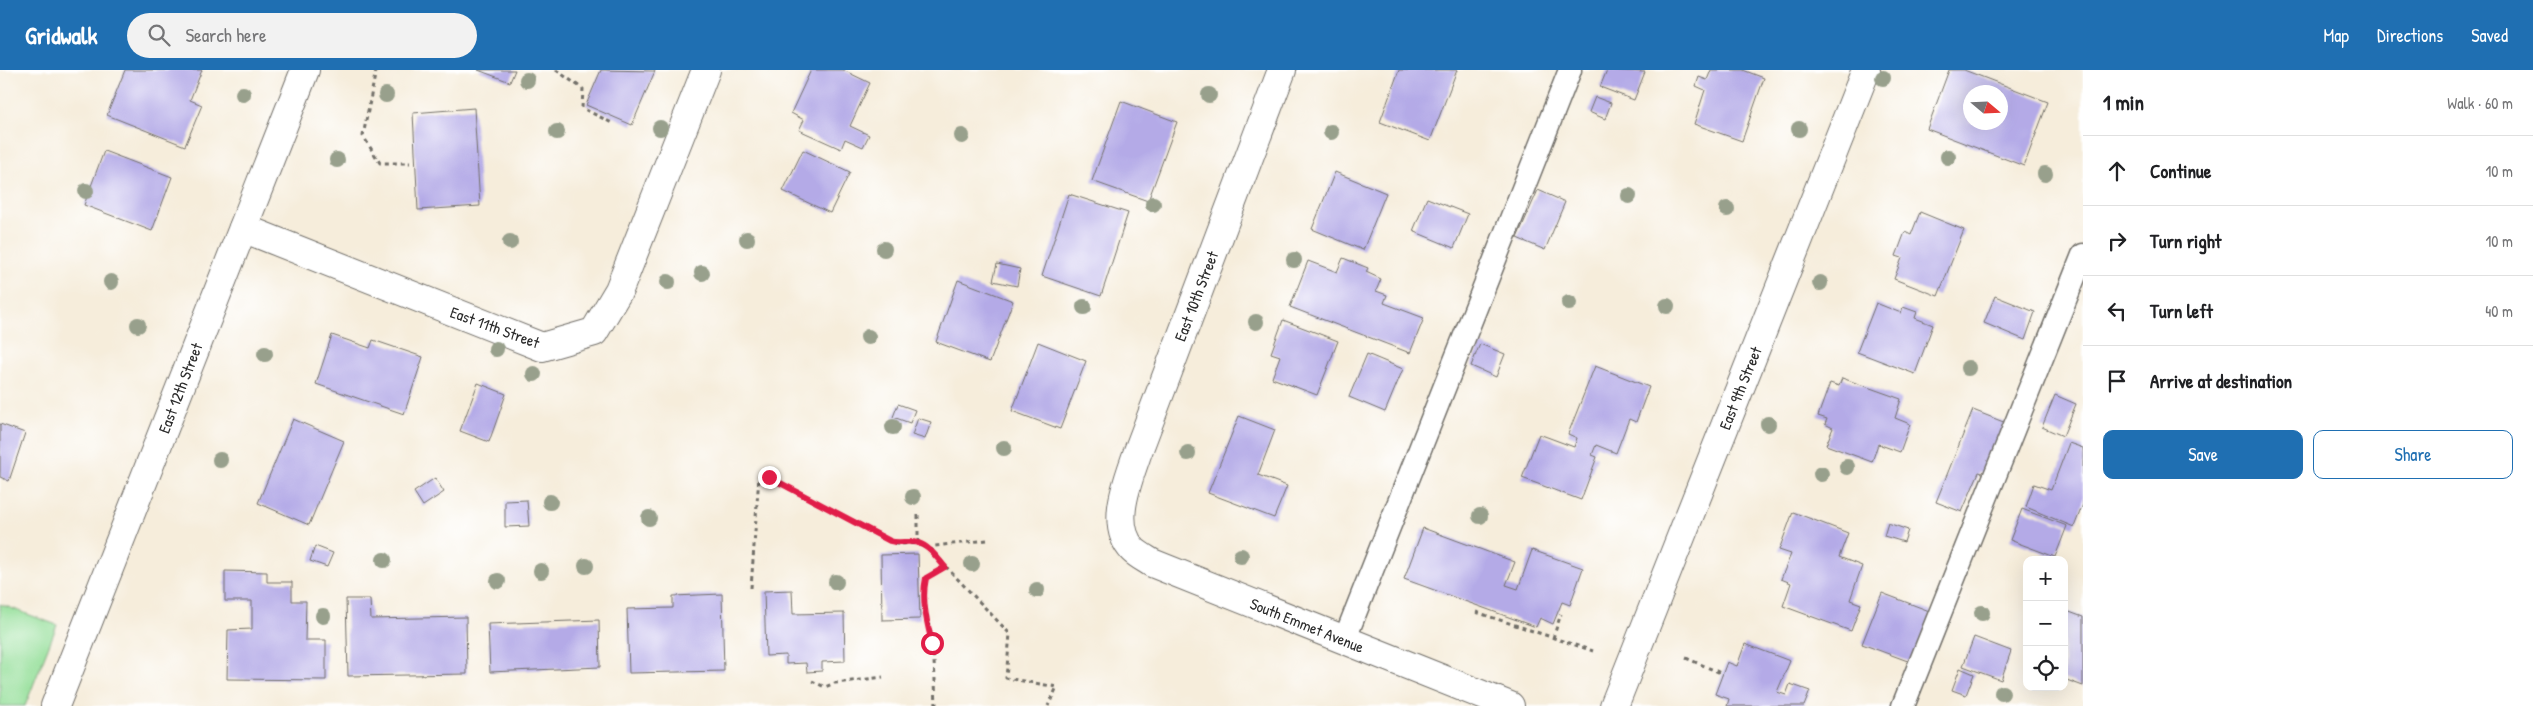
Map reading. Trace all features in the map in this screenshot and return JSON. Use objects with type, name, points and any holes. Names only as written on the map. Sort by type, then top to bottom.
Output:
[{"type":"street","name":"East 12th Street","points":[[55,706],[305,70]]},
{"type":"street","name":"East 11th Street","points":[[243,228],[542,347],[594,332],[619,290],[706,70]]},
{"type":"street","name":"East 10th Street","points":[[1120,524],[1123,493],[1282,70]]},
{"type":"street","name":"East 9th Street","points":[[1614,706],[1866,70]]},
{"type":"street","name":"South Emmet Avenue","points":[[1120,524],[1132,549],[1152,563],[1510,706]]},
{"type":"lane","points":[[1344,641],[1570,70]]},
{"type":"lane","points":[[1903,706],[2083,255]]},
{"type":"path","points":[[376,70],[363,136],[380,162],[410,163]]},
{"type":"path","points":[[556,70],[583,89],[582,108],[612,124]]},
{"type":"path","points":[[751,588],[759,476],[769,477],[890,541],[898,544],[918,543],[931,551],[1010,634],[1006,678],[1057,687],[1048,706]]},
{"type":"path","points":[[918,515],[918,543]]},
{"type":"path","points":[[931,551],[935,546],[987,540]]},
{"type":"path","points":[[936,706],[932,643],[926,618],[924,589],[926,578],[945,567]]},
{"type":"path","points":[[1476,612],[1593,651]]},
{"type":"path","points":[[1552,638],[1561,614]]},
{"type":"path","points":[[1686,658],[1723,674]]},
{"type":"path","points":[[812,681],[824,687],[835,683],[882,677]]},
{"type":"green space","points":[[0,604],[57,625],[25,706],[0,706]]},
{"type":"building","points":[[125,70],[202,70],[190,100],[202,105],[185,146],[107,115]]},
{"type":"building","points":[[478,70],[515,70],[510,82]]},
{"type":"building","points":[[601,70],[655,71],[632,125],[586,105]]},
{"type":"building","points":[[811,70],[843,70],[870,83],[850,126],[869,135],[863,147],[845,139],[841,149],[799,130],[804,120],[791,113]]},
{"type":"building","points":[[1399,70],[1457,70],[1430,141],[1380,122]]},
{"type":"building","points":[[1607,70],[1645,72],[1634,100],[1600,87]]},
{"type":"building","points":[[1711,70],[1743,70],[1764,78],[1742,141],[1694,124],[1705,90],[1696,86],[1699,77],[1707,80]]},
{"type":"building","points":[[1949,70],[1964,70],[2003,85],[1963,85],[1963,130],[2008,130],[2008,87],[2048,102],[2024,166],[1927,129]]},
{"type":"building","points":[[1595,97],[1611,103],[1605,119],[1589,112]]},
{"type":"building","points":[[1121,101],[1177,122],[1148,201],[1092,181]]},
{"type":"building","points":[[474,108],[480,206],[418,210],[413,113]]},
{"type":"building","points":[[803,150],[850,172],[830,213],[783,191]]},
{"type":"building","points":[[104,151],[172,177],[152,231],[84,205]]},
{"type":"building","points":[[1335,172],[1386,193],[1363,250],[1312,229]]},
{"type":"building","points":[[1538,190],[1565,202],[1545,250],[1517,238]]},
{"type":"building","points":[[1069,194],[1128,213],[1101,296],[1042,276]]},
{"type":"building","points":[[1427,198],[1468,214],[1454,248],[1413,231]]},
{"type":"building","points":[[1920,212],[1964,230],[1938,296],[1894,279],[1902,258],[1896,256],[1905,232],[1911,235]]},
{"type":"building","points":[[1343,258],[1368,268],[1366,272],[1381,279],[1376,291],[1387,295],[1384,303],[1424,318],[1410,353],[1290,307],[1308,261],[1337,272]]},
{"type":"building","points":[[997,264],[1020,269],[1017,286],[993,281]]},
{"type":"building","points":[[958,280],[1013,301],[990,362],[936,342]]},
{"type":"building","points":[[1995,296],[2035,312],[2025,340],[1984,323]]},
{"type":"building","points":[[1876,303],[1901,313],[1903,307],[1917,312],[1915,318],[1933,325],[1915,374],[1857,352]]},
{"type":"building","points":[[1283,320],[1338,341],[1317,395],[1272,378],[1280,356],[1271,353]]},
{"type":"building","points":[[332,335],[370,348],[373,340],[423,357],[404,414],[316,384]]},
{"type":"building","points":[[1038,342],[1086,361],[1060,429],[1012,411]]},
{"type":"building","points":[[1480,344],[1505,354],[1496,377],[1471,366]]},
{"type":"building","points":[[1367,354],[1403,369],[1385,412],[1349,397]]},
{"type":"building","points":[[1595,366],[1649,387],[1636,422],[1629,419],[1616,453],[1596,445],[1592,455],[1597,457],[1581,500],[1522,478],[1539,434],[1574,447],[1577,438],[1568,434]]},
{"type":"building","points":[[1842,378],[1901,399],[1895,418],[1910,424],[1900,452],[1878,444],[1872,462],[1826,445],[1833,428],[1825,424],[1827,419],[1818,416],[1830,383],[1839,386]]},
{"type":"building","points":[[478,383],[506,394],[489,442],[460,431]]},
{"type":"building","points":[[2055,395],[2076,404],[2063,436],[2042,427]]},
{"type":"building","points":[[898,404],[915,410],[910,423],[893,417]]},
{"type":"building","points":[[1973,410],[2006,423],[1986,474],[1979,472],[1962,512],[1936,502]]},
{"type":"building","points":[[1239,416],[1275,430],[1258,475],[1287,486],[1274,518],[1208,493]]},
{"type":"building","points":[[918,418],[931,422],[925,439],[912,435]]},
{"type":"building","points":[[293,419],[344,441],[309,525],[258,503]]},
{"type":"building","points":[[0,424],[25,433],[9,481],[0,477]]},
{"type":"building","points":[[2069,443],[2083,448],[2083,504],[2074,527],[2026,507],[2034,484],[2051,490]]},
{"type":"building","points":[[435,478],[444,492],[423,506],[414,492]]},
{"type":"building","points":[[527,500],[529,526],[505,527],[505,501]]},
{"type":"building","points":[[2022,509],[2067,526],[2055,556],[2010,540]]},
{"type":"building","points":[[1793,512],[1848,533],[1839,557],[1862,566],[1850,600],[1861,604],[1851,631],[1783,606],[1791,583],[1781,579],[1791,554],[1779,550]]},
{"type":"building","points":[[1888,523],[1908,530],[1904,542],[1884,536]]},
{"type":"building","points":[[1423,528],[1515,562],[1506,585],[1518,589],[1532,550],[1583,568],[1570,605],[1562,602],[1553,624],[1540,618],[1536,627],[1404,579]]},
{"type":"building","points":[[315,546],[333,553],[327,567],[310,561]]},
{"type":"building","points":[[918,554],[920,619],[882,620],[881,555]]},
{"type":"building","points":[[225,571],[267,572],[267,582],[292,582],[292,601],[306,601],[305,640],[326,640],[326,680],[227,679],[228,630],[252,629],[252,601],[225,601]]},
{"type":"building","points":[[792,590],[793,614],[844,613],[845,661],[822,662],[822,671],[807,672],[806,663],[786,664],[786,655],[766,656],[764,591]]},
{"type":"building","points":[[1882,593],[1932,612],[1913,663],[1862,644]]},
{"type":"building","points":[[722,594],[724,671],[629,673],[627,609],[673,608],[673,596]]},
{"type":"building","points":[[346,599],[370,599],[371,619],[466,617],[467,674],[348,676]]},
{"type":"building","points":[[2068,611],[2083,617],[2083,686],[2068,680]]},
{"type":"building","points":[[599,620],[600,667],[490,672],[488,624]]},
{"type":"building","points":[[1974,637],[2011,651],[2001,680],[1963,666]]},
{"type":"building","points":[[1745,644],[1790,661],[1777,692],[1786,695],[1790,684],[1810,691],[1804,706],[1727,706],[1729,699],[1715,694],[1727,662],[1737,666]]},
{"type":"building","points":[[1960,668],[1974,674],[1966,695],[1952,690]]},
{"type":"route","points":[[769,477],[890,541],[898,544],[918,543],[931,551],[945,567],[926,578],[924,589],[926,618],[932,643]]}]
